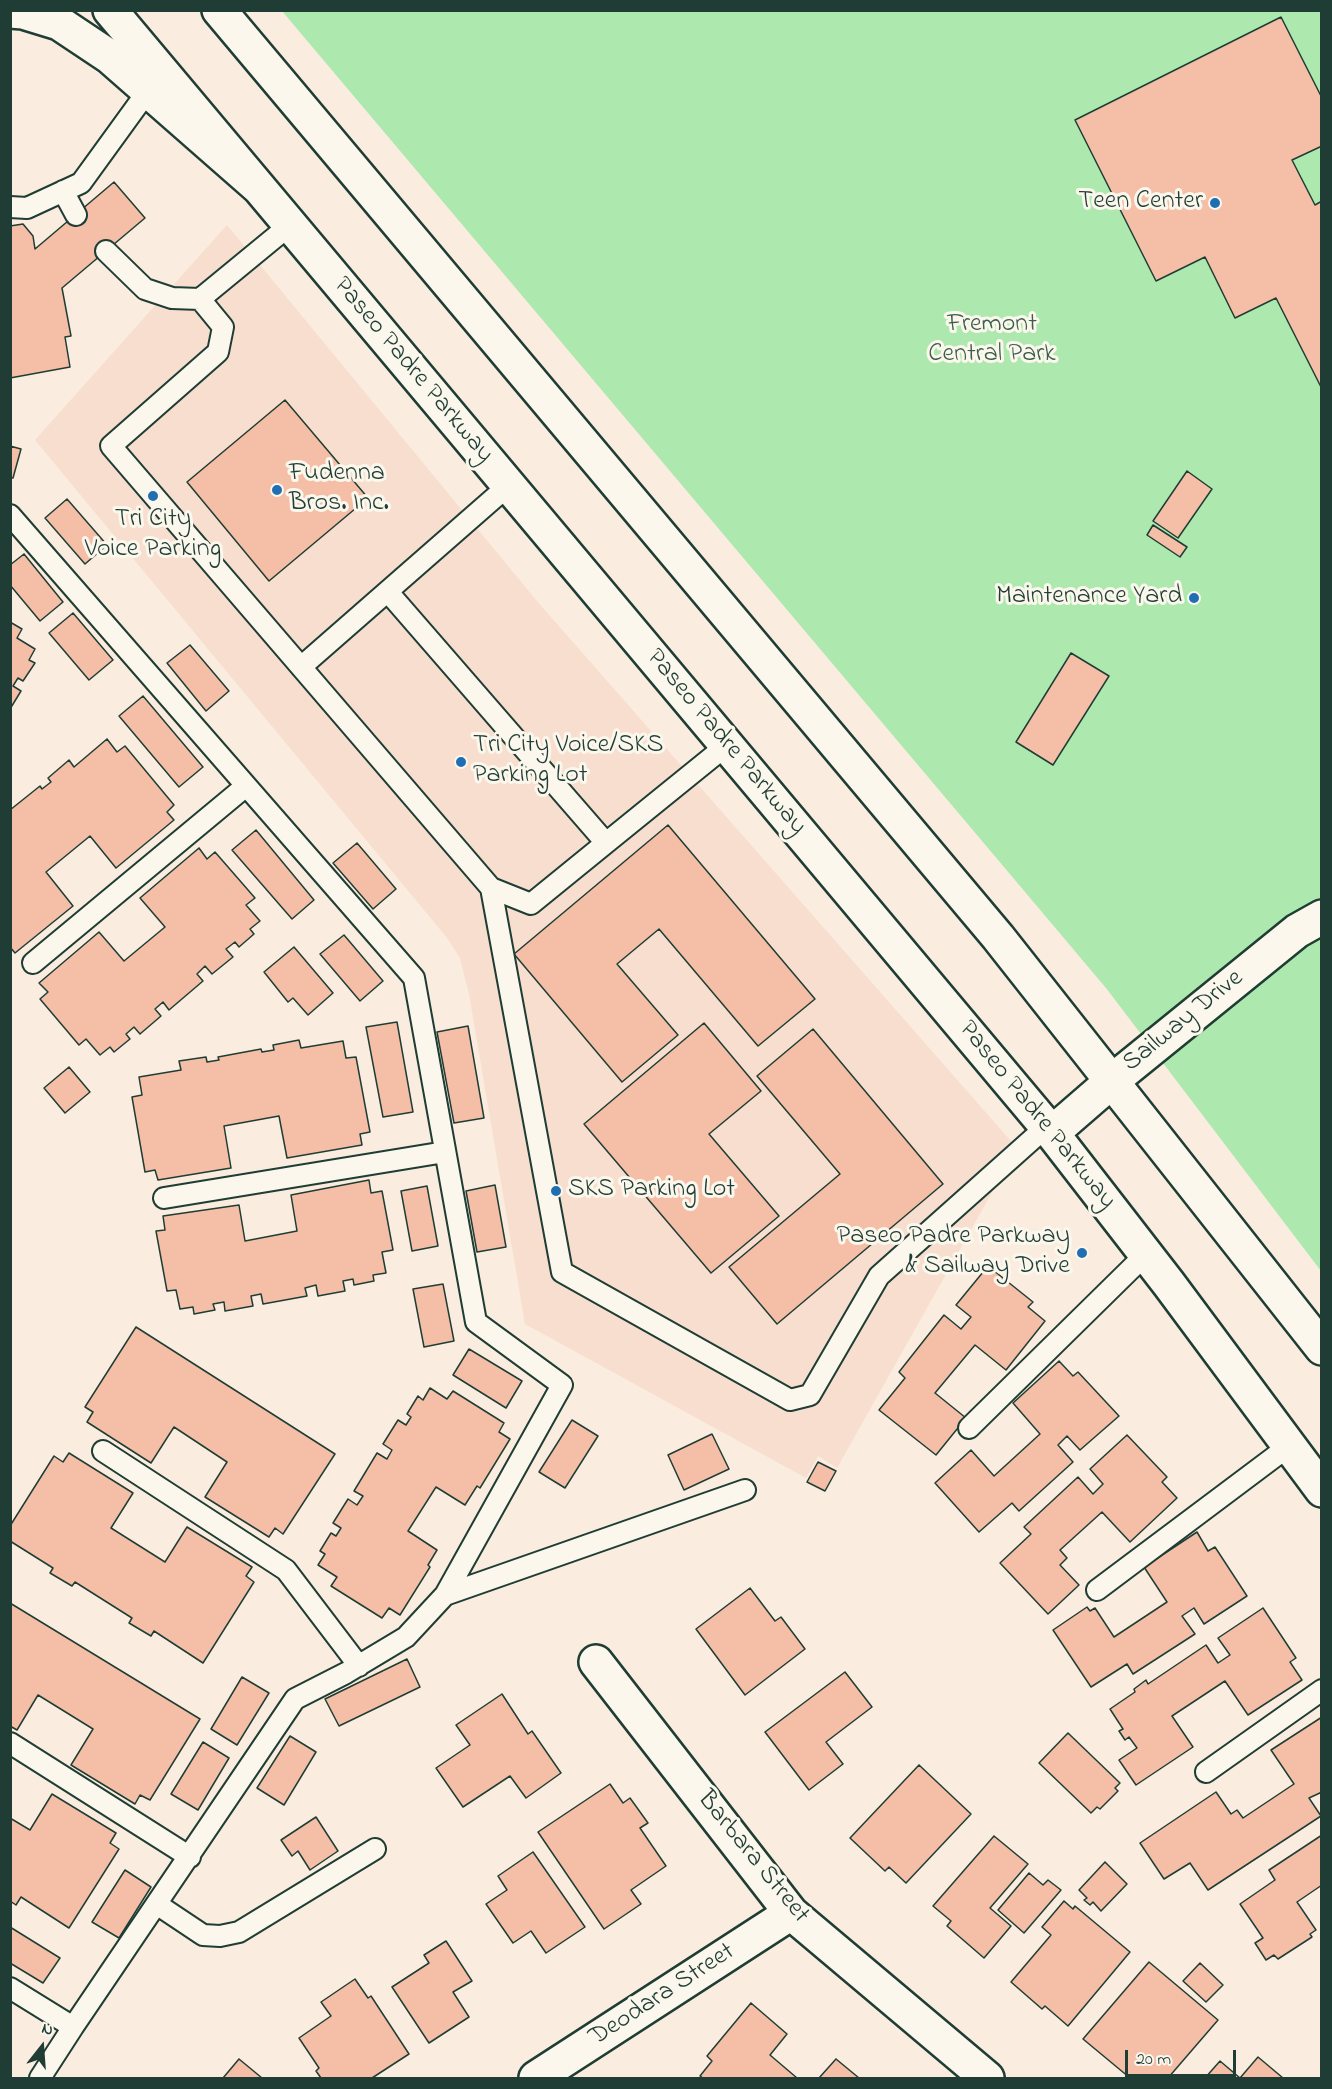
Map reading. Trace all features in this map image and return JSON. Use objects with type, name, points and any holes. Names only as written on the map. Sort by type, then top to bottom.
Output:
[{"type":"main road","points":[[110,10],[157,85]]},
{"type":"main road","points":[[219,10],[998,937],[1322,1348]]},
{"type":"main road","points":[[10,12],[23,12],[59,23],[157,85]]},
{"type":"main road","name":"Paseo Padre Parkway","points":[[157,85],[255,184],[290,225],[1049,1130],[1146,1254],[1322,1490]]},
{"type":"main road","name":"Sailway Drive","points":[[1049,1130],[1296,931],[1322,917]]},
{"type":"main road","name":"Barbara Street","points":[[596,1662],[791,1914],[987,2079]]},
{"type":"main road","name":"Deodara Street","points":[[536,2079],[791,1914]]},
{"type":"lane","points":[[10,207],[27,208],[81,183],[157,85]]},
{"type":"lane","points":[[63,191],[75,215]]},
{"type":"lane","points":[[106,251],[145,290],[172,298],[200,299],[290,225]]},
{"type":"lane","points":[[200,299],[223,327],[218,352],[111,446],[491,888],[531,904],[727,745]]},
{"type":"lane","points":[[301,667],[509,485]]},
{"type":"lane","points":[[10,515],[414,978],[476,1322],[562,1384],[446,1595],[406,1637],[359,1666],[295,1700],[40,2079]]},
{"type":"lane","points":[[388,592],[606,843]]},
{"type":"lane","points":[[33,963],[246,786]]},
{"type":"lane","points":[[491,888],[562,1272],[790,1400],[810,1395],[879,1276],[1049,1130]]},
{"type":"lane","points":[[164,1198],[445,1152]]},
{"type":"lane","points":[[969,1428],[1146,1254]]},
{"type":"lane","points":[[1097,1590],[1289,1446]]},
{"type":"lane","points":[[103,1451],[286,1570],[359,1666]]},
{"type":"lane","points":[[446,1595],[745,1490]]},
{"type":"lane","points":[[1206,1772],[1322,1690]]},
{"type":"lane","points":[[10,1743],[190,1857]]},
{"type":"lane","points":[[158,1905],[203,1935],[220,1936],[239,1932],[375,1849]]},
{"type":"lane","points":[[10,1988],[74,2027]]},
{"type":"shaded area","points":[[227,225],[536,600],[1017,1148],[837,1468],[818,1456],[806,1478],[525,1324],[469,994],[460,958],[448,939],[35,440]]},
{"type":"green space","name":"Fremont Central Park","points":[[282,11],[1321,11],[1321,1271],[1106,988]]},
{"type":"building","name":"Teen Center","points":[[1281,17],[1322,98],[1322,146],[1292,160],[1315,205],[1322,201],[1321,387],[1276,298],[1235,318],[1205,257],[1156,281],[1075,120]]},
{"type":"building","points":[[114,182],[145,218],[62,288],[71,336],[65,337],[70,367],[10,378],[10,226],[23,224],[33,236],[35,249]]},
{"type":"building","name":"Fudenna Bros. Inc.","points":[[285,400],[368,498],[269,581],[187,482]]},
{"type":"building","points":[[10,446],[21,449],[13,478],[10,478]]},
{"type":"building","points":[[1187,471],[1212,489],[1178,538],[1153,521]]},
{"type":"building","points":[[67,499],[107,545],[85,564],[45,518]]},
{"type":"building","points":[[1153,525],[1187,547],[1180,557],[1147,535]]},
{"type":"building","points":[[24,554],[63,602],[40,621],[10,585],[10,565]]},
{"type":"building","points":[[73,613],[113,660],[89,680],[49,633]]},
{"type":"building","points":[[10,622],[22,629],[17,638],[35,649],[29,660],[35,663],[23,681],[18,678],[13,686],[21,691],[10,709]]},
{"type":"building","points":[[190,645],[229,691],[206,711],[167,663]]},
{"type":"building","points":[[1071,653],[1109,676],[1053,765],[1016,742]]},
{"type":"building","points":[[143,696],[203,767],[179,787],[119,716]]},
{"type":"building","points":[[107,739],[117,752],[125,746],[174,805],[167,812],[174,820],[116,868],[90,836],[46,872],[73,906],[15,953],[10,947],[10,810],[40,786],[42,789],[51,782],[48,778],[69,760],[74,767]]},
{"type":"building","points":[[668,825],[815,999],[758,1046],[659,929],[617,964],[678,1035],[622,1082],[514,954]]},
{"type":"building","points":[[256,830],[314,900],[292,919],[232,850]]},
{"type":"building","points":[[357,843],[396,889],[373,909],[333,863]]},
{"type":"building","points":[[199,848],[207,859],[215,852],[255,898],[246,905],[260,921],[250,929],[254,934],[239,947],[235,942],[226,949],[233,957],[212,974],[205,966],[197,974],[203,981],[169,1010],[163,1002],[155,1009],[161,1016],[140,1034],[134,1027],[126,1034],[130,1039],[114,1052],[110,1047],[100,1055],[86,1039],[79,1045],[40,999],[48,992],[39,983],[99,932],[124,961],[165,927],[140,898]]},
{"type":"building","points":[[344,935],[383,981],[360,1001],[320,954]]},
{"type":"building","points":[[294,947],[333,993],[308,1015],[293,998],[288,1002],[264,972]]},
{"type":"building","points":[[397,1022],[413,1112],[383,1117],[366,1027]]},
{"type":"building","points":[[704,1023],[761,1091],[709,1134],[779,1216],[711,1273],[584,1124]]},
{"type":"building","points":[[468,1026],[484,1118],[454,1123],[437,1032]]},
{"type":"building","points":[[813,1029],[943,1184],[777,1324],[729,1267],[840,1174],[757,1076]]},
{"type":"building","points":[[299,1040],[301,1048],[343,1041],[346,1058],[356,1057],[370,1132],[360,1134],[362,1145],[287,1158],[279,1116],[224,1126],[231,1168],[158,1180],[155,1170],[145,1172],[132,1097],[142,1095],[139,1077],[181,1070],[179,1061],[206,1057],[207,1062],[219,1060],[218,1057],[261,1049],[262,1052],[274,1050],[273,1045]]},
{"type":"building","points":[[69,1067],[90,1092],[65,1113],[44,1088]]},
{"type":"building","points":[[369,1180],[371,1193],[382,1191],[393,1250],[382,1252],[386,1273],[373,1275],[374,1281],[354,1285],[353,1279],[343,1281],[345,1291],[318,1296],[316,1285],[305,1288],[307,1296],[263,1304],[261,1294],[251,1296],[253,1306],[225,1311],[224,1302],[213,1304],[215,1310],[194,1314],[193,1307],[180,1309],[176,1290],[167,1291],[156,1231],[165,1230],[163,1216],[239,1205],[245,1241],[297,1231],[291,1195]]},
{"type":"building","points":[[495,1185],[506,1247],[477,1252],[466,1191]]},
{"type":"building","points":[[427,1186],[438,1246],[412,1251],[401,1191]]},
{"type":"building","points":[[988,1266],[1033,1302],[1028,1307],[1045,1321],[1006,1370],[975,1345],[935,1393],[966,1418],[936,1455],[879,1410],[905,1378],[899,1372],[944,1315],[961,1329],[971,1317],[956,1305]]},
{"type":"building","points":[[443,1284],[454,1341],[424,1347],[413,1289]]},
{"type":"building","points":[[136,1327],[335,1454],[283,1534],[275,1528],[269,1537],[205,1497],[227,1462],[174,1427],[151,1463],[87,1422],[93,1412],[85,1407]]},
{"type":"building","points":[[469,1349],[522,1381],[506,1408],[453,1375]]},
{"type":"building","points":[[1059,1361],[1073,1376],[1078,1372],[1119,1416],[1080,1450],[1067,1436],[1058,1445],[1073,1462],[1019,1511],[1012,1503],[979,1532],[935,1483],[971,1450],[994,1476],[1040,1434],[1013,1403]]},
{"type":"building","points":[[430,1388],[447,1399],[453,1391],[504,1423],[499,1432],[510,1439],[480,1488],[477,1486],[465,1505],[436,1487],[408,1531],[437,1550],[428,1565],[430,1567],[400,1615],[389,1608],[382,1618],[331,1586],[337,1577],[318,1565],[325,1554],[320,1551],[331,1533],[336,1536],[341,1528],[333,1523],[348,1499],[357,1505],[363,1496],[354,1491],[377,1453],[387,1459],[392,1450],[383,1444],[398,1420],[406,1425],[411,1417],[407,1414],[418,1396],[423,1400]]},
{"type":"building","points":[[572,1420],[598,1436],[565,1488],[539,1472]]},
{"type":"building","points":[[712,1434],[729,1469],[684,1490],[668,1455]]},
{"type":"building","points":[[1127,1435],[1167,1477],[1162,1482],[1177,1498],[1130,1542],[1102,1512],[1060,1550],[1067,1558],[1060,1565],[1079,1585],[1048,1614],[1000,1563],[1031,1534],[1024,1527],[1078,1477],[1093,1494],[1103,1484],[1090,1469]]},
{"type":"building","points":[[69,1453],[133,1493],[111,1528],[165,1562],[187,1527],[252,1567],[246,1576],[254,1582],[203,1663],[154,1631],[151,1636],[129,1623],[132,1618],[75,1582],[72,1586],[50,1573],[53,1568],[10,1541],[10,1526],[54,1456],[63,1462]]},
{"type":"building","points":[[818,1462],[836,1471],[825,1491],[807,1482]]},
{"type":"building","points":[[1197,1532],[1208,1551],[1215,1547],[1247,1596],[1204,1624],[1194,1608],[1182,1616],[1195,1634],[1133,1674],[1127,1664],[1091,1687],[1053,1630],[1087,1607],[1090,1611],[1095,1608],[1114,1637],[1167,1602],[1144,1567]]},
{"type":"building","points":[[750,1588],[775,1621],[781,1617],[805,1649],[745,1695],[696,1629]]},
{"type":"building","points":[[10,1603],[200,1719],[150,1800],[140,1795],[135,1804],[71,1765],[93,1729],[38,1695],[17,1730],[10,1726]]},
{"type":"building","points":[[1263,1608],[1296,1658],[1290,1662],[1302,1680],[1248,1715],[1225,1681],[1172,1716],[1193,1747],[1136,1785],[1119,1760],[1137,1748],[1129,1737],[1125,1740],[1119,1731],[1123,1729],[1110,1709],[1135,1692],[1134,1689],[1146,1680],[1148,1684],[1206,1645],[1218,1663],[1230,1655],[1218,1638]]},
{"type":"building","points":[[407,1659],[420,1687],[339,1726],[325,1699]]},
{"type":"building","points":[[845,1672],[872,1707],[826,1742],[843,1764],[809,1790],[765,1732]]},
{"type":"building","points":[[242,1677],[269,1693],[237,1745],[211,1729]]},
{"type":"building","points":[[502,1694],[528,1734],[532,1731],[561,1773],[526,1798],[510,1776],[463,1807],[436,1768],[470,1745],[456,1725]]},
{"type":"building","points":[[1322,1717],[1322,1792],[1309,1798],[1321,1816],[1208,1890],[1190,1863],[1164,1879],[1140,1843],[1216,1792],[1231,1814],[1237,1810],[1243,1818],[1294,1784],[1271,1750]]},
{"type":"building","points":[[1068,1733],[1120,1783],[1115,1788],[1118,1791],[1100,1809],[1097,1807],[1091,1813],[1039,1763]]},
{"type":"building","points":[[290,1736],[316,1752],[284,1805],[257,1788]]},
{"type":"building","points":[[203,1742],[229,1758],[198,1810],[171,1794]]},
{"type":"building","points":[[919,1765],[971,1814],[906,1883],[889,1867],[885,1871],[850,1838]]},
{"type":"building","points":[[610,1784],[623,1803],[630,1798],[648,1823],[640,1828],[666,1866],[631,1890],[641,1904],[604,1929],[538,1832]]},
{"type":"building","points":[[52,1794],[116,1833],[110,1843],[119,1849],[69,1928],[21,1897],[16,1905],[10,1901],[10,1818],[30,1830]]},
{"type":"building","points":[[316,1817],[338,1851],[310,1870],[298,1851],[292,1856],[281,1840]]},
{"type":"building","points":[[1322,1835],[1322,1885],[1297,1902],[1316,1930],[1310,1934],[1312,1937],[1278,1959],[1274,1955],[1266,1960],[1255,1943],[1263,1938],[1240,1904],[1275,1880],[1269,1870]]},
{"type":"building","points":[[994,1836],[1028,1864],[990,1908],[1011,1926],[984,1958],[947,1926],[951,1921],[933,1906]]},
{"type":"building","points":[[533,1852],[585,1927],[546,1953],[531,1931],[513,1943],[486,1904],[507,1890],[498,1876]]},
{"type":"building","points":[[1105,1862],[1127,1884],[1101,1911],[1093,1902],[1090,1905],[1084,1900],[1087,1898],[1079,1890]]},
{"type":"building","points":[[125,1870],[151,1887],[119,1938],[92,1922]]},
{"type":"building","points":[[1029,1873],[1043,1885],[1048,1880],[1061,1890],[1024,1933],[998,1910]]},
{"type":"building","points":[[1064,1901],[1073,1909],[1075,1906],[1130,1952],[1068,2026],[1045,2006],[1042,2009],[1011,1982],[1051,1935],[1042,1927]]},
{"type":"building","points":[[10,1927],[60,1958],[43,1983],[10,1963]]},
{"type":"building","points":[[446,1941],[472,1981],[453,1992],[469,2017],[429,2043],[392,1987],[429,1963],[424,1955]]},
{"type":"building","points":[[1149,1962],[1218,2020],[1168,2078],[1153,2078],[1150,2075],[1147,2078],[1130,2078],[1083,2039]]},
{"type":"building","points":[[1200,1963],[1223,1985],[1206,2002],[1183,1981]]},
{"type":"building","points":[[355,1979],[368,1998],[371,1996],[409,2054],[372,2078],[321,2078],[316,2071],[319,2068],[299,2038],[331,2016],[321,2002]]},
{"type":"building","points":[[751,2003],[787,2034],[770,2055],[797,2078],[703,2078],[700,2076],[712,2061],[707,2056]]},
{"type":"building","points":[[1258,2057],[1283,2078],[1240,2078]]},
{"type":"building","points":[[239,2059],[262,2078],[223,2078]]},
{"type":"building","points":[[836,2059],[859,2078],[819,2078]]},
{"type":"building","points":[[1220,2061],[1240,2078],[1205,2078]]},
{"type":"place","name":"Teen Center","points":[[1215,203]]},
{"type":"place","name":"Fudenna Bros. Inc.","points":[[277,490]]},
{"type":"place","name":"Tri City Voice Parking","points":[[153,496]]},
{"type":"place","name":"Maintenance Yard","points":[[1194,598]]},
{"type":"place","name":"Tri City Voice/SKS Parking Lot","points":[[461,762]]},
{"type":"place","name":"SKS Parking Lot","points":[[556,1191]]},
{"type":"place","name":"Paseo Padre Parkway & Sailway Drive","points":[[1082,1253]]}]
